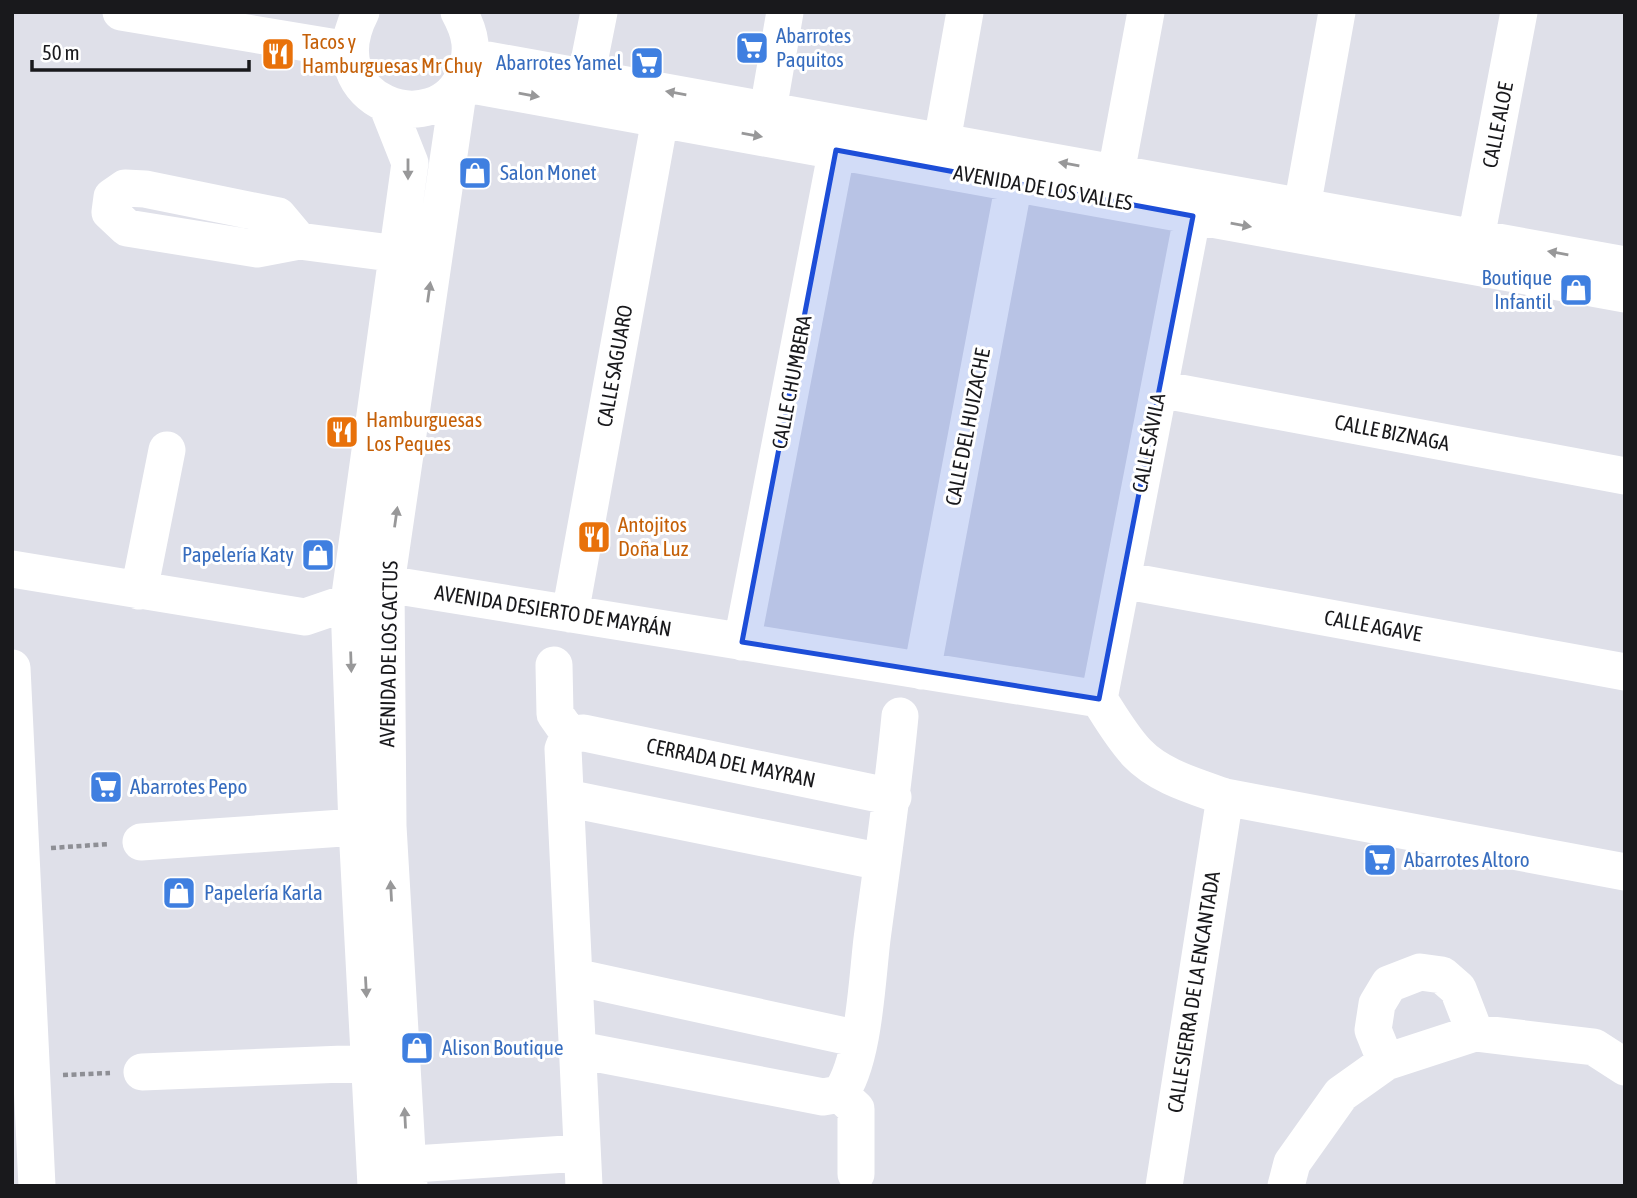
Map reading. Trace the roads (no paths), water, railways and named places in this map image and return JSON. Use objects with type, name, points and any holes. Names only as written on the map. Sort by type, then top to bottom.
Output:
[{"type":"street","points":[[121,12],[354,31]]},
{"type":"street","points":[[250,12],[354,31]]},
{"type":"street","name":"AVENIDA DE LOS CACTUS","points":[[392,1176],[386,584],[470,34],[460,12]]},
{"type":"street","points":[[586,77],[599,12]]},
{"type":"street","points":[[768,110],[785,12]]},
{"type":"street","points":[[942,141],[965,12]]},
{"type":"street","points":[[1116,173],[1146,12]]},
{"type":"street","points":[[1302,207],[1337,12]]},
{"type":"street","name":"CALLE ALOE","points":[[1476,238],[1519,12]]},
{"type":"street","points":[[354,31],[354,73],[368,93],[387,105],[407,110],[426,108],[444,99],[464,75]]},
{"type":"street","name":"AVENIDA DE LOS VALLES","points":[[464,75],[586,77],[768,110],[839,137],[1014,183],[1195,202],[1302,207],[1625,265]]},
{"type":"street","name":"AVENIDA DE LOS VALLES","points":[[464,75],[660,118],[839,137],[942,141],[1116,173],[1195,202],[1625,294]]},
{"type":"street","name":"AVENIDA DE LOS CACTUS","points":[[387,105],[410,163],[349,602],[357,827],[370,1063],[392,1176]]},
{"type":"street","name":"CALLE SAGUARO","points":[[569,614],[660,118]]},
{"type":"street","name":"CALLE CHUMBERA","points":[[742,642],[839,137]]},
{"type":"street","name":"CALLE DEL HUIZACHE","points":[[922,671],[1014,183]]},
{"type":"street","name":"CALLE SÁVILA","points":[[1099,699],[1195,202]]},
{"type":"street","points":[[299,241],[398,254]]},
{"type":"street","name":"CALLE BIZNAGA","points":[[1159,389],[1625,476]]},
{"type":"street","points":[[139,591],[167,450]]},
{"type":"street","points":[[12,569],[305,617],[349,602],[386,584]]},
{"type":"street","name":"CALLE AGAVE","points":[[1122,580],[1625,672]]},
{"type":"street","name":"AVENIDA DESIERTO DE MAYRÁN","points":[[386,584],[1099,699]]},
{"type":"street","points":[[392,1176],[583,1169],[563,749],[569,734],[555,714],[554,665]]},
{"type":"street","points":[[12,668],[21,850],[19,969],[32,1076],[24,1143],[37,1186]]},
{"type":"street","points":[[1099,699],[1114,724],[1139,755],[1172,777],[1225,797],[1625,872]]},
{"type":"street","points":[[579,1050],[823,1097],[840,1094],[848,1083],[859,1039],[893,797],[900,716]]},
{"type":"street","name":"CERRADA DEL MAYRAN","points":[[569,734],[584,733],[893,797]]},
{"type":"street","points":[[565,797],[882,862]]},
{"type":"street","name":"CALLE SIERRA DE LA ENCANTADA","points":[[1164,1186],[1225,797]]},
{"type":"street","points":[[141,842],[357,827]]},
{"type":"street","points":[[1386,1062],[1373,1030],[1377,1004],[1389,984],[1420,972],[1442,975],[1458,989],[1475,1033]]},
{"type":"street","points":[[575,977],[859,1039]]},
{"type":"street","points":[[1286,1186],[1292,1163],[1341,1094],[1386,1062],[1475,1033],[1594,1047],[1625,1067]]},
{"type":"street","points":[[142,1072],[370,1063]]},
{"type":"street","points":[[840,1094],[856,1109],[856,1174]]},
{"type":"place","name":"Abarrotes Paquitos","points":[[752,48]]},
{"type":"place","name":"Tacos y Hamburguesas Mr Chuy","points":[[278,54]]},
{"type":"place","name":"Abarrotes Yamel","points":[[647,63]]},
{"type":"place","name":"Salon Monet","points":[[475,173]]},
{"type":"place","name":"Boutique Infantil","points":[[1576,290]]},
{"type":"place","name":"Hamburguesas Los Peques","points":[[342,432]]},
{"type":"place","name":"Antojitos Doña Luz","points":[[594,537]]},
{"type":"place","name":"Papelería Katy","points":[[318,555]]},
{"type":"place","name":"Abarrotes Pepo","points":[[106,787]]},
{"type":"place","name":"Abarrotes Altoro","points":[[1380,860]]},
{"type":"place","name":"Papelería Karla","points":[[179,893]]},
{"type":"place","name":"Alison Boutique","points":[[417,1048]]}]
